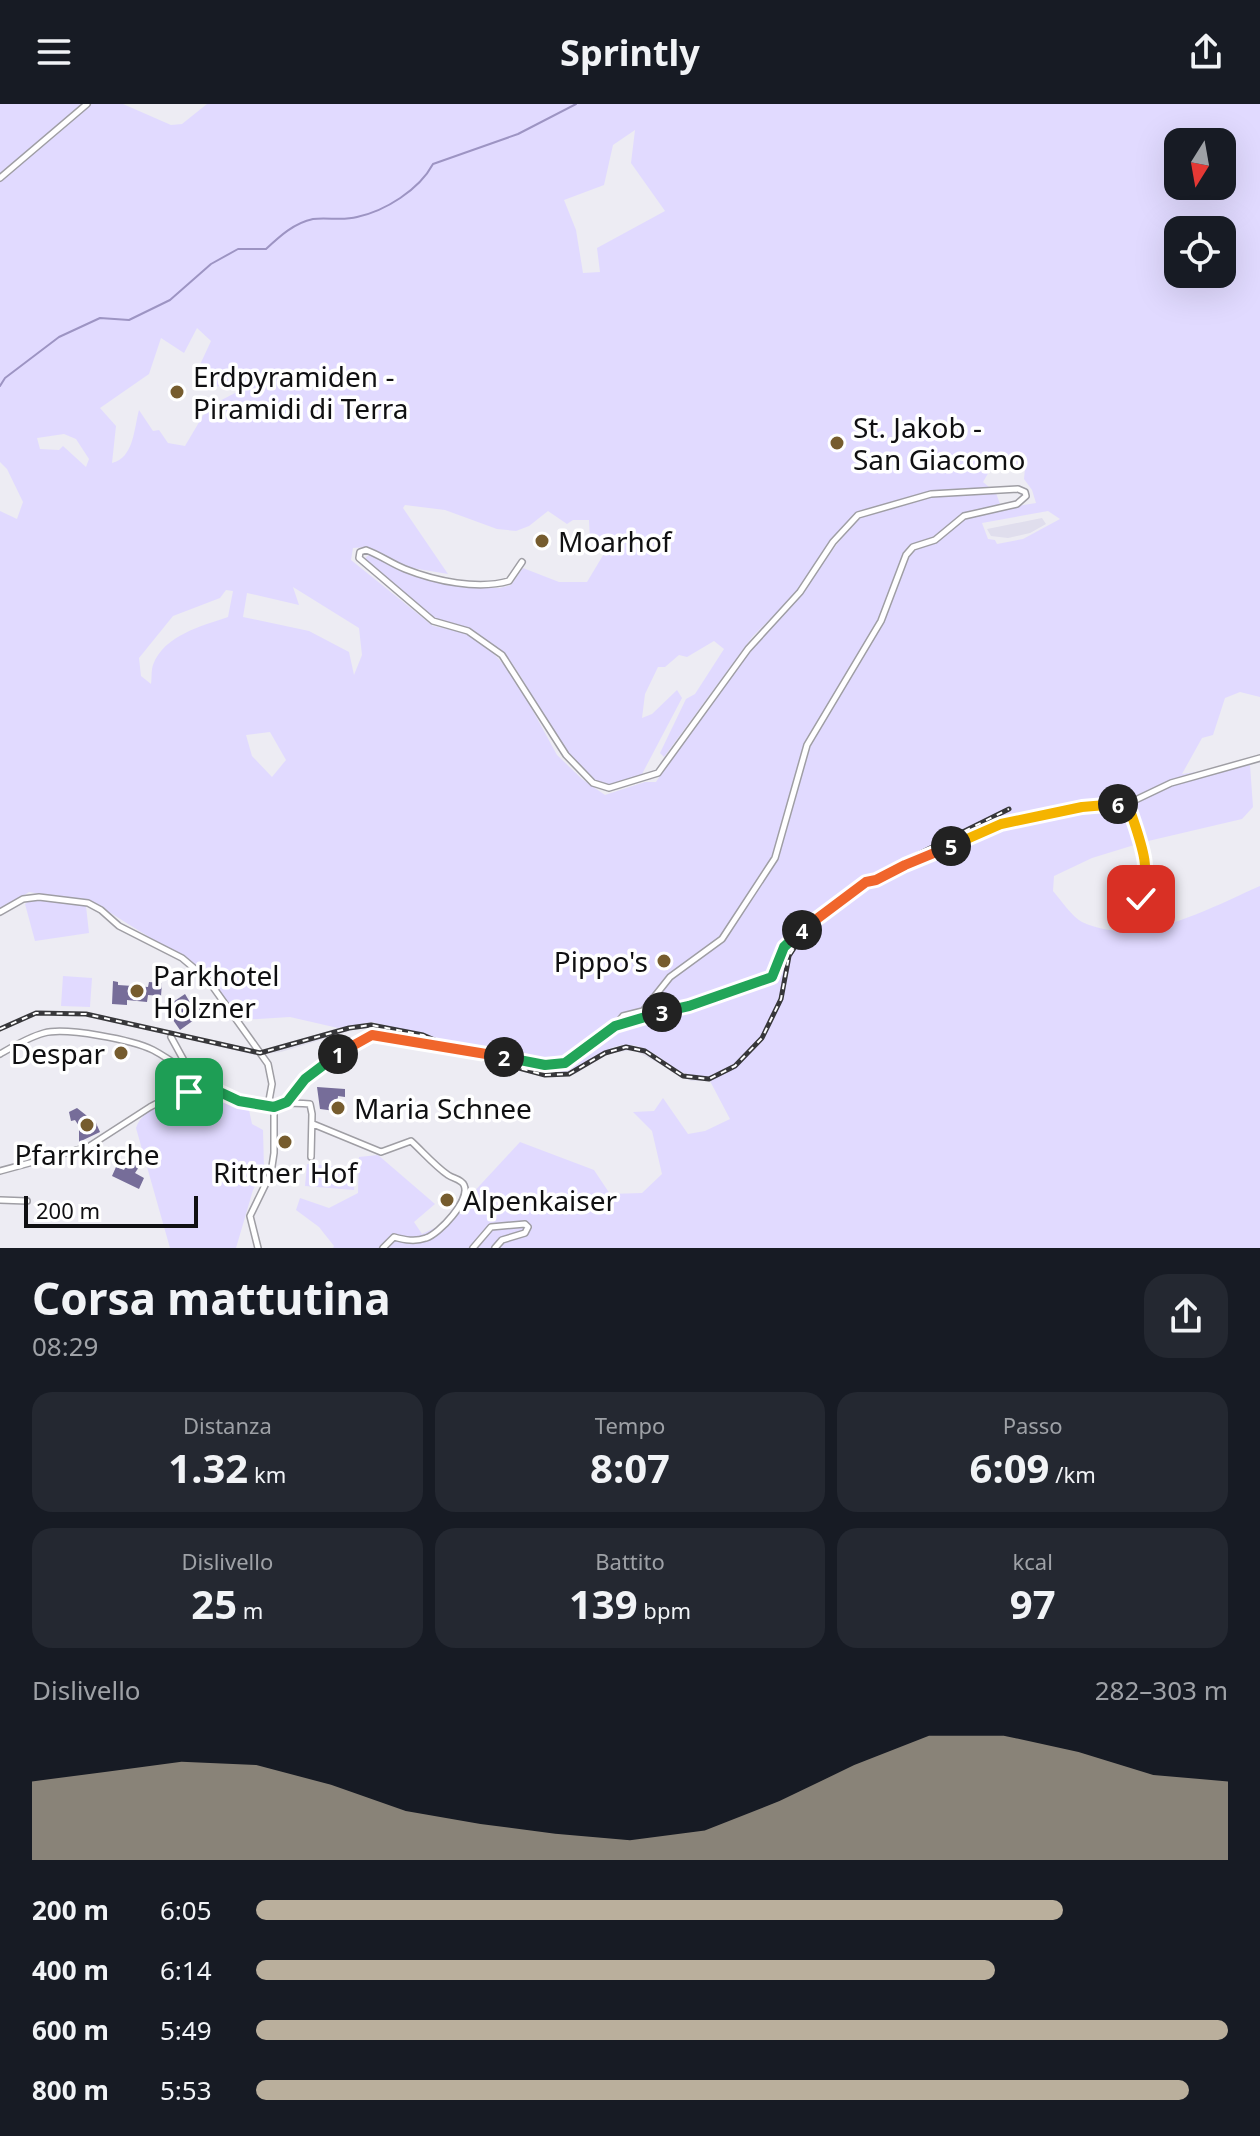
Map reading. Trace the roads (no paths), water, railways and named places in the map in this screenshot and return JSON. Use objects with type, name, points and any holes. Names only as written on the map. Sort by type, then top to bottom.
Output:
[{"type":"street","points":[[0,178],[87,104]]},
{"type":"street","points":[[287,1102],[305,1079],[365,1037],[448,1045],[556,1065],[573,1058],[615,1026],[623,1016],[643,1011],[670,977],[722,939],[775,858],[807,745],[881,621],[906,555],[913,547],[935,540],[964,516],[1023,501],[1025,492],[1018,489],[931,494],[858,515],[833,542],[782,614],[748,649],[658,773],[606,788],[581,772],[566,755],[502,655],[468,631],[433,621],[359,558],[360,552],[366,550],[422,574],[467,584],[495,585],[509,581],[522,562]]},
{"type":"street","points":[[615,1026],[656,1012],[689,1006],[772,977],[780,955],[794,935],[866,882],[1001,824],[1082,807],[1127,804],[1171,783],[1210,771],[1246,765],[1260,758]]},
{"type":"street","points":[[1127,804],[1144,856],[1146,882],[1141,899]]},
{"type":"street","points":[[0,912],[23,899],[39,897],[88,903],[119,926],[182,958],[208,980],[268,1064],[272,1084],[274,1153],[271,1173],[256,1199],[249,1221],[258,1248]]},
{"type":"street","points":[[0,1054],[46,1032],[64,1032],[148,1048],[209,1087],[239,1101],[271,1106],[287,1102],[310,1104],[313,1124],[311,1157]]},
{"type":"street","points":[[171,1037],[188,1068],[186,1071]]},
{"type":"street","points":[[0,1171],[100,1142],[167,1098],[209,1087]]},
{"type":"street","points":[[313,1124],[381,1152],[411,1141],[465,1187],[463,1197],[443,1227],[428,1238],[414,1240],[394,1237],[383,1248]]},
{"type":"street","points":[[0,1200],[27,1201]]},
{"type":"street","points":[[473,1248],[491,1227],[525,1224],[528,1227],[525,1233],[502,1240],[495,1248]]},
{"type":"waterway","points":[[0,386],[5,378],[59,337],[100,318],[129,320],[170,300],[211,264],[238,249],[266,249],[306,221],[352,218],[379,210],[410,191],[433,164],[518,134],[576,104]]},
{"type":"railway","points":[[0,1029],[36,1013],[86,1014],[260,1053],[349,1028],[371,1025],[423,1035],[469,1055],[545,1075],[569,1074],[605,1053],[626,1047],[645,1051],[683,1076],[709,1079],[735,1066],[762,1038],[781,999],[789,956],[800,939],[884,871],[1009,809]]},
{"type":"place","name":"Erdpyramiden - Piramidi di Terra","points":[[177,392]]},
{"type":"place","name":"St. Jakob - San Giacomo","points":[[837,443]]},
{"type":"place","name":"Moarhof","points":[[542,541]]},
{"type":"place","name":"Pippo's","points":[[664,961]]},
{"type":"place","name":"Parkhotel Holzner","points":[[137,991]]},
{"type":"place","name":"Despar","points":[[121,1053]]},
{"type":"place","name":"Maria Schnee","points":[[338,1108]]},
{"type":"place","name":"Pfarrkirche","points":[[87,1125]]},
{"type":"place","name":"Rittner Hof","points":[[285,1142]]},
{"type":"place","name":"Alpenkaiser","points":[[447,1200]]}]
